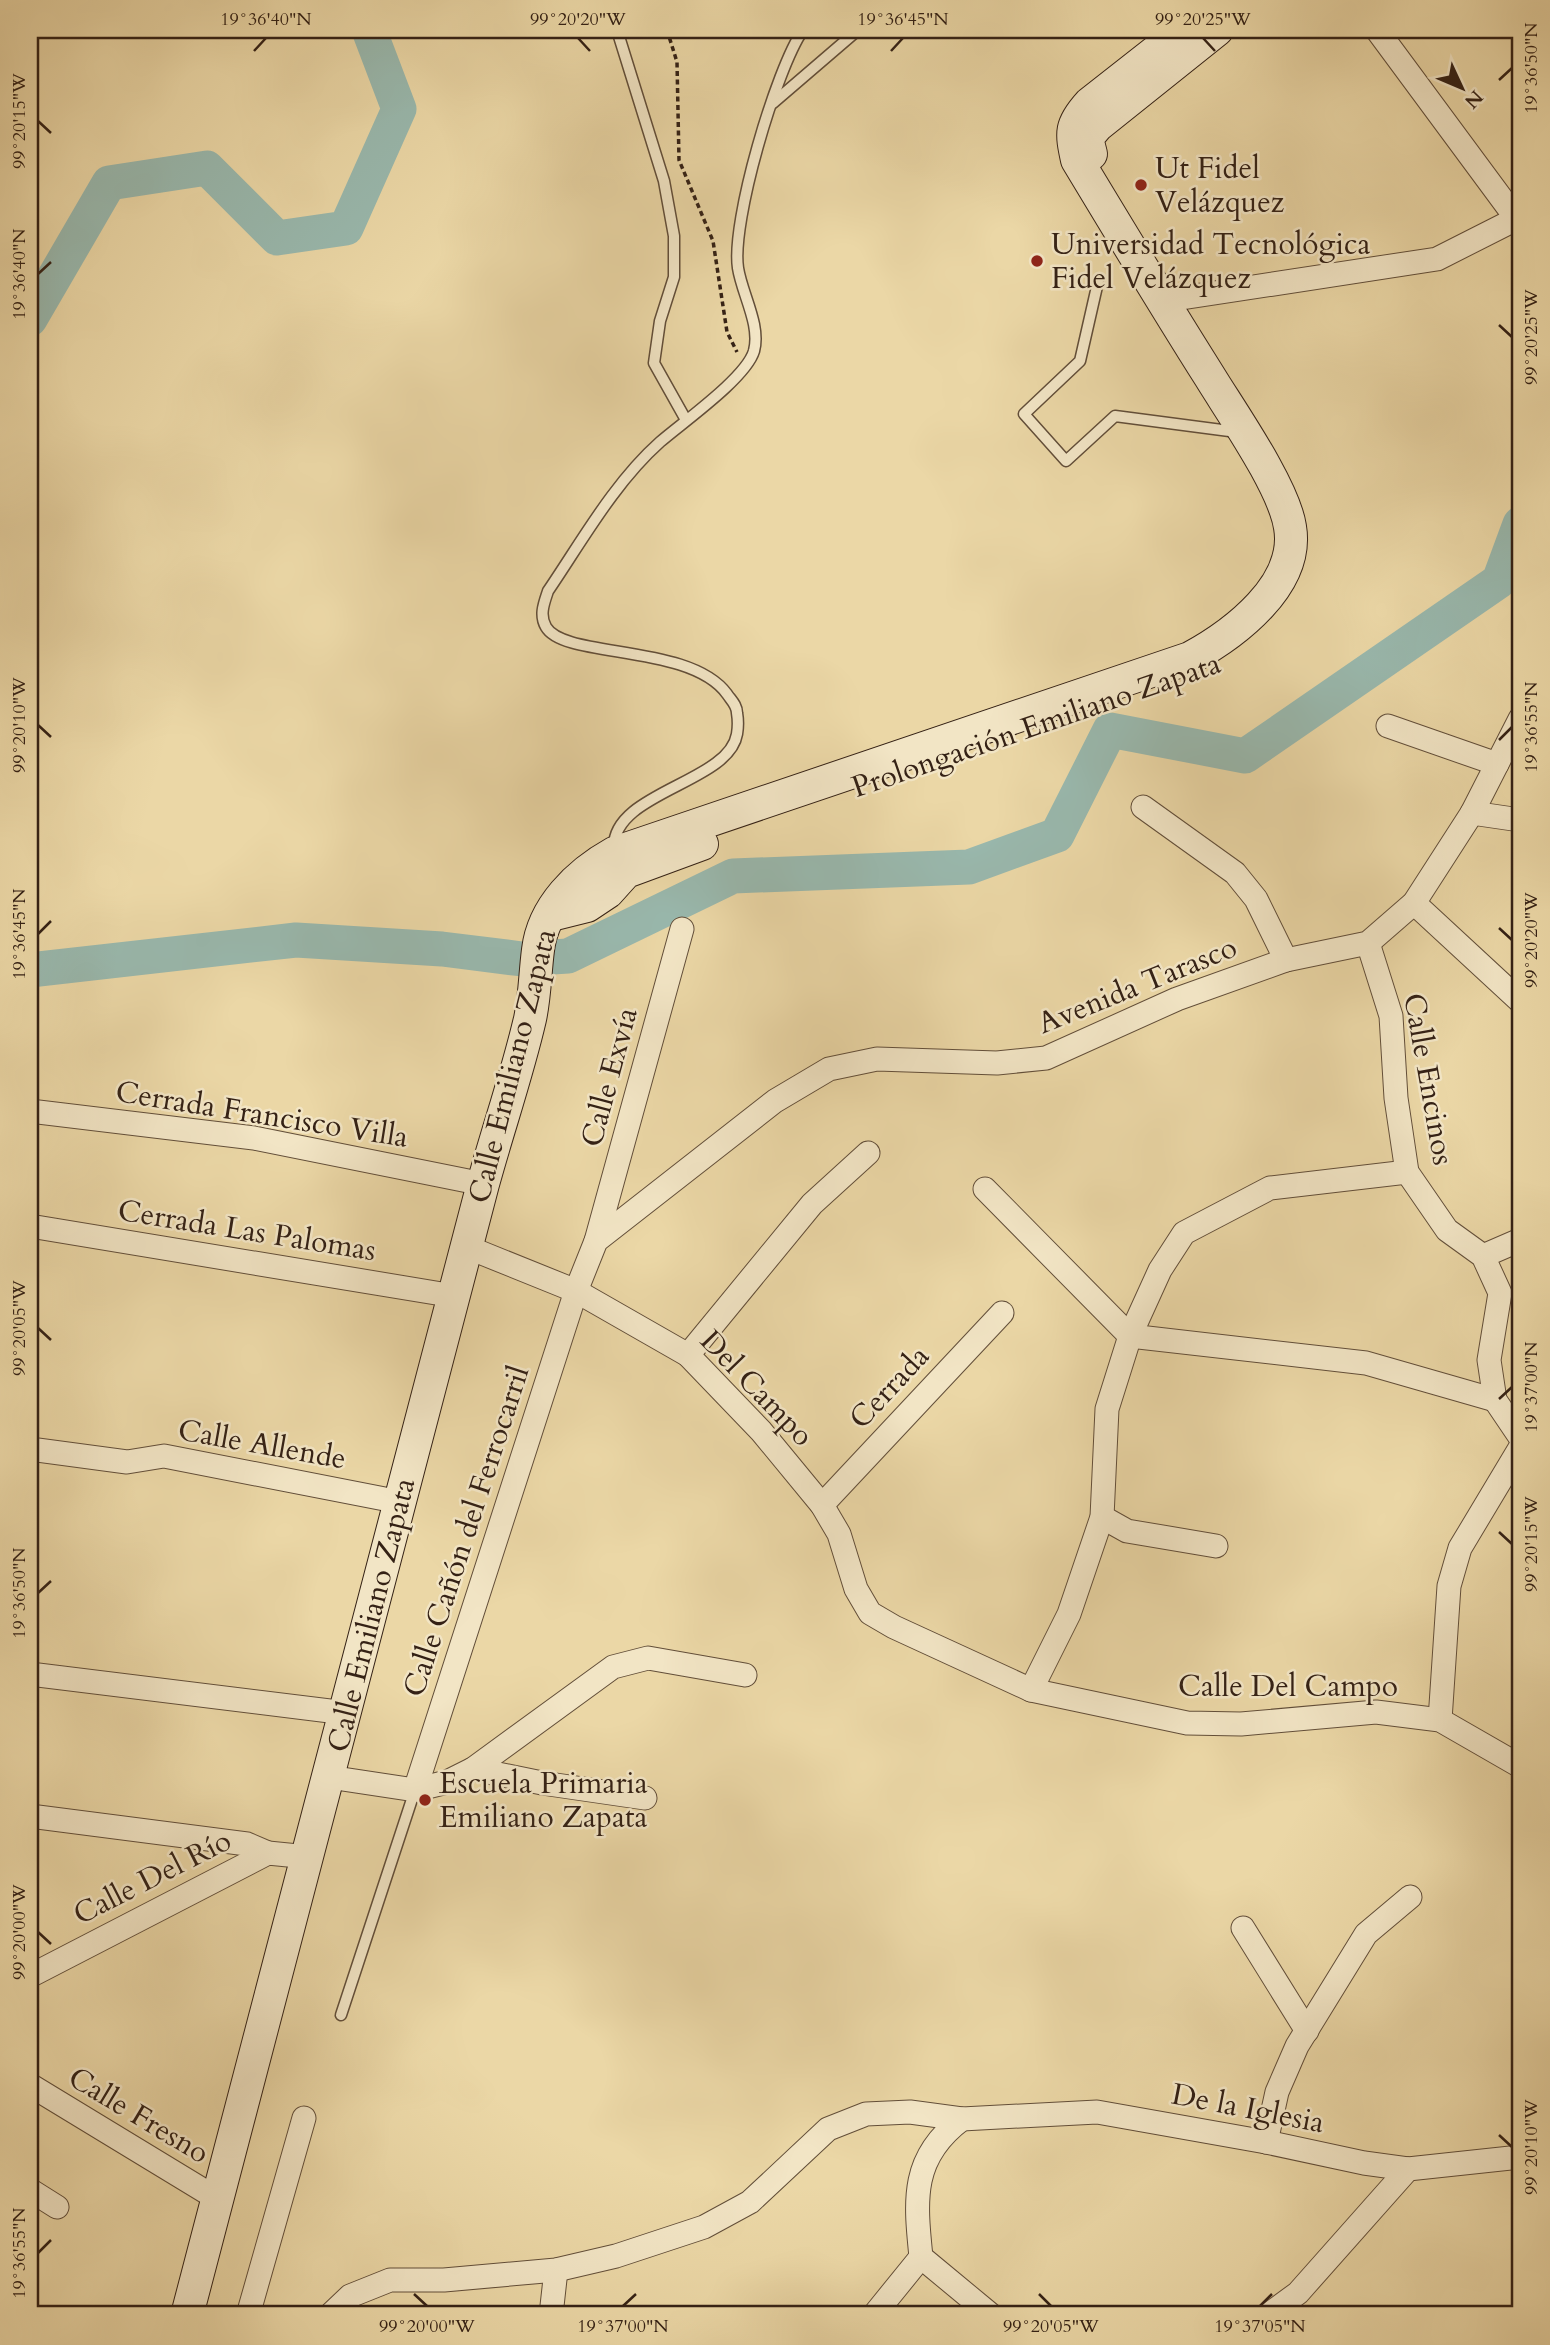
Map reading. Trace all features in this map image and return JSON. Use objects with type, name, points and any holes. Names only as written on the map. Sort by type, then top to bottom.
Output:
[{"type":"main road","points":[[1183,30],[1090,103],[1078,116],[1079,135],[1097,126],[1217,30]]},
{"type":"main road","name":"Prolongación Emiliano Zapata","points":[[620,862],[1190,658],[1224,640],[1250,618],[1276,584],[1289,547],[1290,527],[1279,496],[1250,433],[1079,135]]},
{"type":"main road","name":"Prolongación Emiliano Zapata","points":[[620,862],[824,799],[1199,674],[1236,655],[1262,631],[1292,593],[1304,559],[1308,525],[1293,485],[1268,436],[1171,299]]},
{"type":"main road","name":"Calle Emiliano Zapata","points":[[187,2315],[483,1184],[530,1020],[536,988],[538,947],[551,915],[587,906],[608,892],[620,862]]},
{"type":"street","points":[[1171,299],[1437,259],[1518,217],[1377,30]]},
{"type":"street","name":"Avenida Tarasco","points":[[596,1241],[775,1101],[829,1069],[877,1059],[997,1063],[1046,1058],[1177,999],[1286,960],[1368,943],[1414,903],[1472,813],[1520,719]]},
{"type":"street","points":[[1388,726],[1497,764]]},
{"type":"street","points":[[1143,807],[1235,873],[1255,900],[1286,960]]},
{"type":"street","points":[[1472,813],[1520,820]]},
{"type":"street","points":[[1414,903],[1520,1001]]},
{"type":"street","name":"Calle Exvía","points":[[596,1241],[682,929]]},
{"type":"street","name":"Calle Encinos","points":[[1368,943],[1391,1016],[1396,1098],[1407,1172],[1447,1230],[1483,1256],[1500,1293],[1489,1360],[1495,1400],[1520,1437]]},
{"type":"street","name":"Cerrada Francisco Villa","points":[[30,1111],[254,1138],[483,1184]]},
{"type":"street","points":[[688,1355],[812,1204],[867,1153]]},
{"type":"street","points":[[1031,1690],[1069,1614],[1102,1517],[1107,1409],[1130,1336],[1160,1269],[1184,1233],[1270,1188],[1407,1172]]},
{"type":"street","points":[[985,1189],[1130,1336],[1366,1363],[1495,1400]]},
{"type":"street","name":"Cerrada Las Palomas","points":[[30,1226],[454,1296]]},
{"type":"street","points":[[1483,1256],[1520,1240]]},
{"type":"street","points":[[576,1291],[596,1241]]},
{"type":"street","name":"Del Campo","points":[[467,1247],[576,1291],[688,1355],[761,1431],[822,1505],[839,1534],[856,1589],[870,1614],[894,1627]]},
{"type":"street","name":"Calle Cañón del Ferrocarril","points":[[415,1790],[576,1291]]},
{"type":"street","name":"Cerrada","points":[[822,1505],[1002,1313]]},
{"type":"street","points":[[1440,1720],[1449,1587],[1460,1548],[1520,1448]]},
{"type":"street","name":"Calle Allende","points":[[30,1449],[127,1462],[164,1456],[400,1502]]},
{"type":"street","points":[[1102,1517],[1127,1531],[1216,1546]]},
{"type":"street","name":"Calle Del Campo","points":[[894,1627],[1031,1690],[1187,1723],[1241,1724],[1376,1712],[1440,1720],[1520,1766]]},
{"type":"street","points":[[329,1777],[415,1790],[447,1782],[473,1769],[613,1667],[648,1658],[745,1675]]},
{"type":"street","points":[[30,1674],[346,1713]]},
{"type":"street","points":[[473,1769],[542,1783],[645,1798]]},
{"type":"street","points":[[30,1816],[247,1844],[268,1853]]},
{"type":"street","name":"Calle Del Río","points":[[30,1976],[268,1853],[308,1857]]},
{"type":"street","points":[[1266,2142],[1277,2092],[1307,2031],[1366,1934],[1410,1897]]},
{"type":"street","points":[[1243,1928],[1307,2031]]},
{"type":"street","name":"Calle Fresno","points":[[30,2085],[216,2198]]},
{"type":"street","name":"De la Iglesia","points":[[330,2315],[350,2296],[390,2280],[444,2280],[556,2270],[617,2256],[704,2227],[750,2202],[828,2129],[866,2114],[910,2112],[962,2119],[1097,2112],[1408,2169],[1520,2157]]},
{"type":"street","points":[[248,2315],[304,2118]]},
{"type":"street","points":[[874,2315],[921,2257],[916,2199],[924,2167],[941,2135],[962,2119]]},
{"type":"street","points":[[1268,2315],[1298,2293],[1408,2169]]},
{"type":"street","points":[[30,2190],[57,2207]]},
{"type":"street","points":[[921,2257],[991,2315]]},
{"type":"street","points":[[551,2315],[556,2270]]},
{"type":"lane","points":[[617,30],[664,181],[674,236],[674,277],[660,321],[654,363],[686,420]]},
{"type":"lane","points":[[620,862],[613,836],[623,819],[724,757],[737,736],[737,708],[721,686],[668,659],[562,640],[546,628],[541,610],[548,591],[608,503],[657,445],[745,370],[754,349],[753,324],[738,267],[738,226],[770,105],[803,30]]},
{"type":"lane","points":[[770,105],[858,30]]},
{"type":"lane","points":[[1098,282],[1080,360],[1024,414],[1066,461],[1115,416],[1250,433]]},
{"type":"lane","points":[[341,2015],[415,1790]]},
{"type":"path","points":[[667,30],[677,62],[679,160],[713,241],[727,332],[745,370]]},
{"type":"waterway","points":[[30,319],[109,183],[207,168],[277,238],[346,228],[399,109],[369,30]]},
{"type":"waterway","points":[[30,970],[296,940],[442,949],[522,959],[568,956],[733,876],[969,867],[1057,835],[1110,730],[1245,756],[1499,581],[1520,524]]},
{"type":"place","name":"Ut Fidel Velázquez","points":[[1141,185]]},
{"type":"place","name":"Universidad Tecnológica Fidel Velázquez","points":[[1037,261]]},
{"type":"place","name":"Escuela Primaria Emiliano Zapata","points":[[425,1800]]}]
